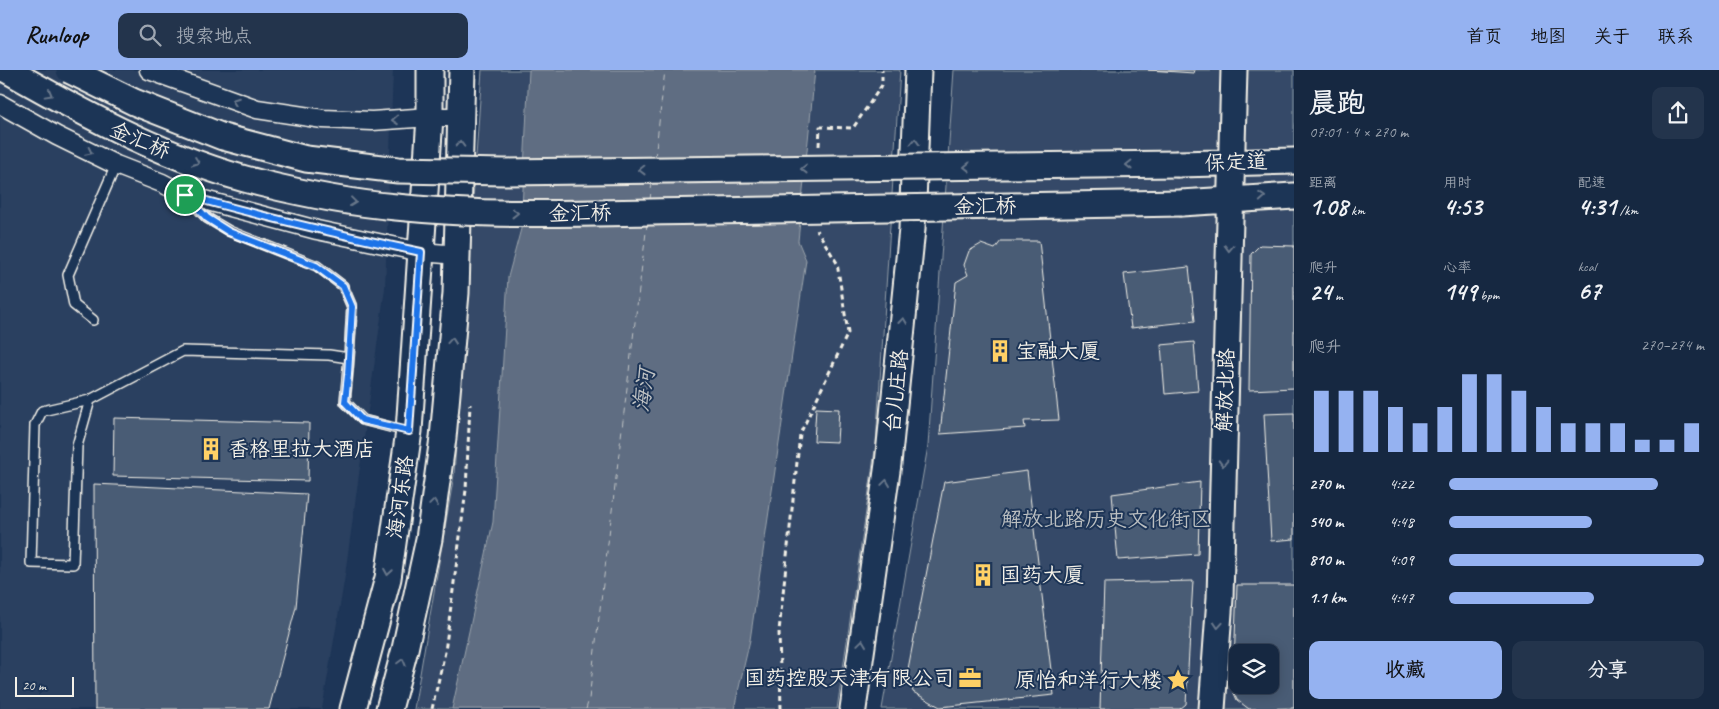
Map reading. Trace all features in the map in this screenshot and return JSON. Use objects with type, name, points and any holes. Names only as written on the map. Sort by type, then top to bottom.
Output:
[{"type":"main road","name":"金汇桥","points":[[6,70],[91,118],[129,136],[199,164],[266,184],[337,200],[396,207],[509,214],[1181,203],[1230,199]]},
{"type":"main road","name":"金汇桥","points":[[69,70],[134,102],[224,137],[306,159],[398,170],[505,172],[1178,164]]},
{"type":"main road","name":"海河东路","points":[[353,709],[388,578],[409,431],[430,117],[430,70]]},
{"type":"main road","name":"海河东路","points":[[389,709],[405,649],[429,539],[444,438],[458,256],[462,70]]},
{"type":"main road","name":"台儿庄路","points":[[853,709],[890,445],[912,229],[918,70]]},
{"type":"main road","name":"解放北路","points":[[1212,709],[1220,598],[1234,70]]},
{"type":"main road","points":[[1178,164],[1202,154],[1217,141],[1228,124],[1233,108]]},
{"type":"main road","name":"保定道","points":[[1178,164],[1294,161]]},
{"type":"main road","name":"保定道","points":[[1230,199],[1294,196]]},
{"type":"street","points":[[149,70],[257,109],[323,119],[362,121],[461,117]]},
{"type":"street","points":[[0,104],[56,136],[116,166],[162,183],[185,195],[317,230],[421,252],[458,256]]},
{"type":"lane","points":[[93,320],[74,305],[68,275],[116,166]]},
{"type":"lane","points":[[185,195],[207,218],[229,232],[316,266],[343,286],[352,307],[345,402],[362,420],[409,431]]},
{"type":"lane","points":[[90,400],[76,446],[73,564],[31,563],[35,425],[42,411],[90,400],[183,351],[329,355],[349,358]]},
{"type":"path","points":[[820,127],[853,128],[882,85],[882,70]]},
{"type":"path","points":[[781,709],[779,631],[800,434],[848,333],[837,263],[817,229]]},
{"type":"shaded area","points":[[0,70],[393,70],[385,288],[344,582],[322,709],[0,709]]},
{"type":"green space","points":[[482,70],[900,70],[876,443],[837,709],[414,709],[454,475]]},
{"type":"green space","name":"解放北路历史文化街区","points":[[954,70],[1294,70],[1294,709],[882,709],[928,446]]},
{"type":"water","name":"海河","points":[[529,70],[815,70],[798,241],[806,260],[750,640],[734,709],[452,709],[493,522],[508,277],[521,229]]},
{"type":"building","points":[[1148,70],[1195,70],[1194,73]]},
{"type":"building","name":"宝融大厦","points":[[1001,241],[1039,241],[1059,420],[1024,421],[1025,428],[940,434],[956,282],[968,275],[964,265],[969,251],[981,244],[995,249]]},
{"type":"building","points":[[1260,245],[1294,246],[1294,388],[1249,390],[1251,254]]},
{"type":"building","points":[[1189,267],[1195,321],[1131,328],[1124,274]]},
{"type":"building","points":[[1194,342],[1198,391],[1165,394],[1161,345]]},
{"type":"building","points":[[816,408],[839,409],[837,442],[814,441]]},
{"type":"building","points":[[1294,413],[1294,539],[1271,541],[1264,414]]},
{"type":"building","name":"香格里拉大酒店","points":[[114,418],[309,423],[308,481],[113,476]]},
{"type":"building","name":"国药大厦","points":[[1027,471],[1054,695],[940,707],[913,692],[908,669],[944,482]]},
{"type":"building","points":[[1200,482],[1198,554],[1118,560],[1112,494]]},
{"type":"building","points":[[94,484],[307,494],[296,607],[269,709],[95,709]]},
{"type":"building","points":[[1193,581],[1186,704],[1180,709],[1100,709],[1104,583]]},
{"type":"building","points":[[1237,585],[1294,585],[1294,708],[1249,709],[1237,700],[1234,694],[1279,694],[1279,644],[1235,644]]},
{"type":"ferry route","points":[[655,158],[665,70]]},
{"type":"ferry route","points":[[650,200],[652,182]]},
{"type":"ferry route","points":[[586,709],[589,699],[647,224]]},
{"type":"place","name":"宝融大厦","points":[[1000,351]]},
{"type":"place","name":"香格里拉大酒店","points":[[211,449]]},
{"type":"place","name":"国药大厦","points":[[983,575]]},
{"type":"place","name":"国药控股天津有限公司","points":[[970,678]]},
{"type":"place","name":"原怡和洋行大楼","points":[[1178,680]]},
{"type":"route","points":[[185,195],[317,230],[421,252],[409,431],[362,420],[345,402],[352,307],[343,286],[316,266],[229,232],[207,218],[185,195]]}]
